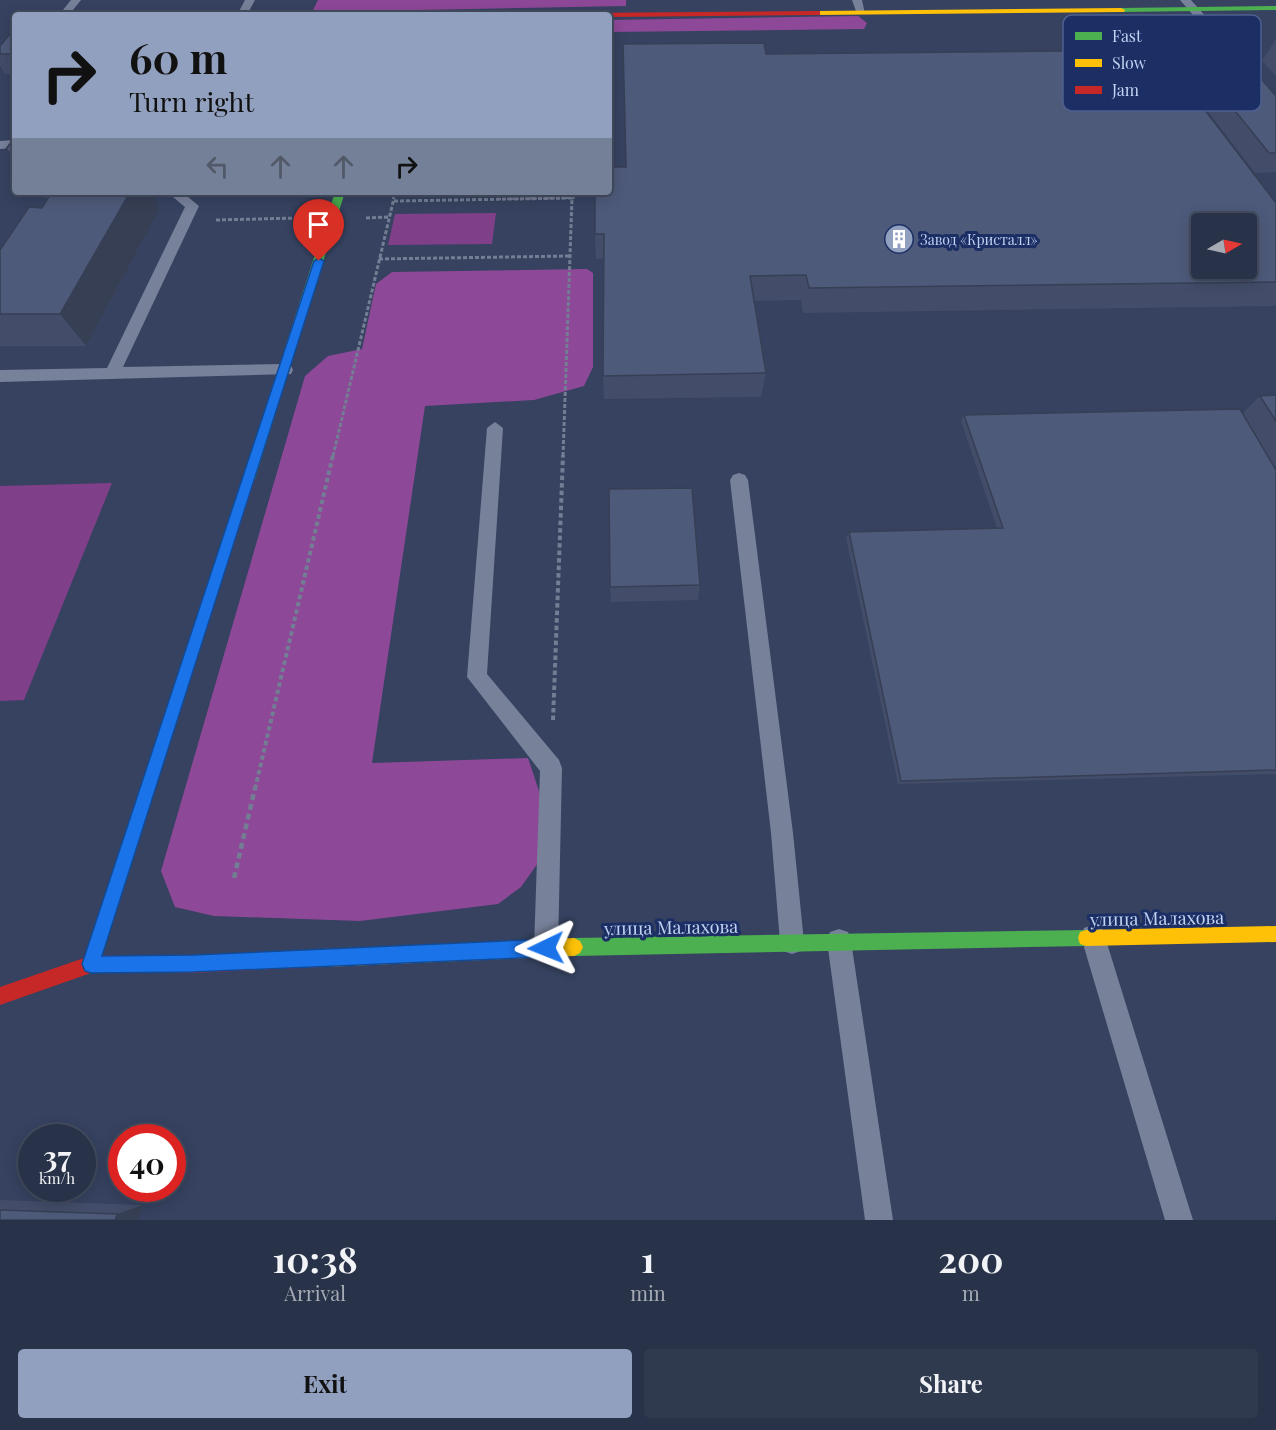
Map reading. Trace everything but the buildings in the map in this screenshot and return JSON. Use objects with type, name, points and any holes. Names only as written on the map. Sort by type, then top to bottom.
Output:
[{"type":"street","points":[[612,14],[859,6],[1189,4],[1276,8]]},
{"type":"street","points":[[91,964],[285,370],[339,195]]},
{"type":"street","name":"улица Малахова","points":[[0,996],[91,964],[193,964],[546,948],[1276,934]]},
{"type":"lane","points":[[66,12],[76,0]]},
{"type":"lane","points":[[1261,86],[1276,103]]},
{"type":"lane","points":[[112,373],[192,206],[178,195]]},
{"type":"lane","points":[[0,376],[285,370]]},
{"type":"lane","points":[[495,428],[477,677],[551,768],[546,948]]},
{"type":"lane","points":[[739,480],[782,833],[792,942]]},
{"type":"lane","points":[[1093,937],[1179,1220]]},
{"type":"lane","points":[[839,941],[879,1220]]},
{"type":"path","points":[[234,878],[395,195]]},
{"type":"path","points":[[530,195],[532,199]]},
{"type":"path","points":[[394,201],[572,198],[577,195]]},
{"type":"path","points":[[551,768],[572,198]]},
{"type":"path","points":[[185,220],[389,217]]},
{"type":"path","points":[[379,258],[570,255]]},
{"type":"shaded area","points":[[318,0],[626,0],[626,6],[312,12]]},
{"type":"shaded area","points":[[858,16],[867,23],[864,29],[612,32],[612,20]]},
{"type":"shaded area","points":[[496,213],[492,244],[388,245],[395,214]]},
{"type":"shaded area","points":[[587,269],[593,273],[593,367],[584,386],[534,400],[425,406],[372,763],[528,758],[540,794],[538,863],[521,887],[498,904],[360,921],[214,916],[175,907],[161,871],[305,376],[328,356],[362,349],[376,284],[392,272]]},
{"type":"shaded area","points":[[112,483],[24,700],[0,701],[0,486]]},
{"type":"traffic: fast","points":[[1121,10],[1276,8]]},
{"type":"traffic: fast","points":[[249,479],[339,195]]},
{"type":"traffic: fast","points":[[574,947],[1086,938]]},
{"type":"traffic: slow","points":[[817,13],[1121,10]]},
{"type":"traffic: slow","points":[[1086,938],[1276,934]]},
{"type":"traffic: slow","points":[[324,958],[574,947]]},
{"type":"traffic: jam","points":[[612,15],[817,13]]},
{"type":"traffic: jam","points":[[91,964],[249,479]]},
{"type":"traffic: jam","points":[[0,996],[91,964],[193,964],[324,958]]},
{"type":"place","name":"Завод «Кристалл»","points":[[899,239]]},
{"type":"route","points":[[319,261],[91,964],[193,964],[546,948]]}]
